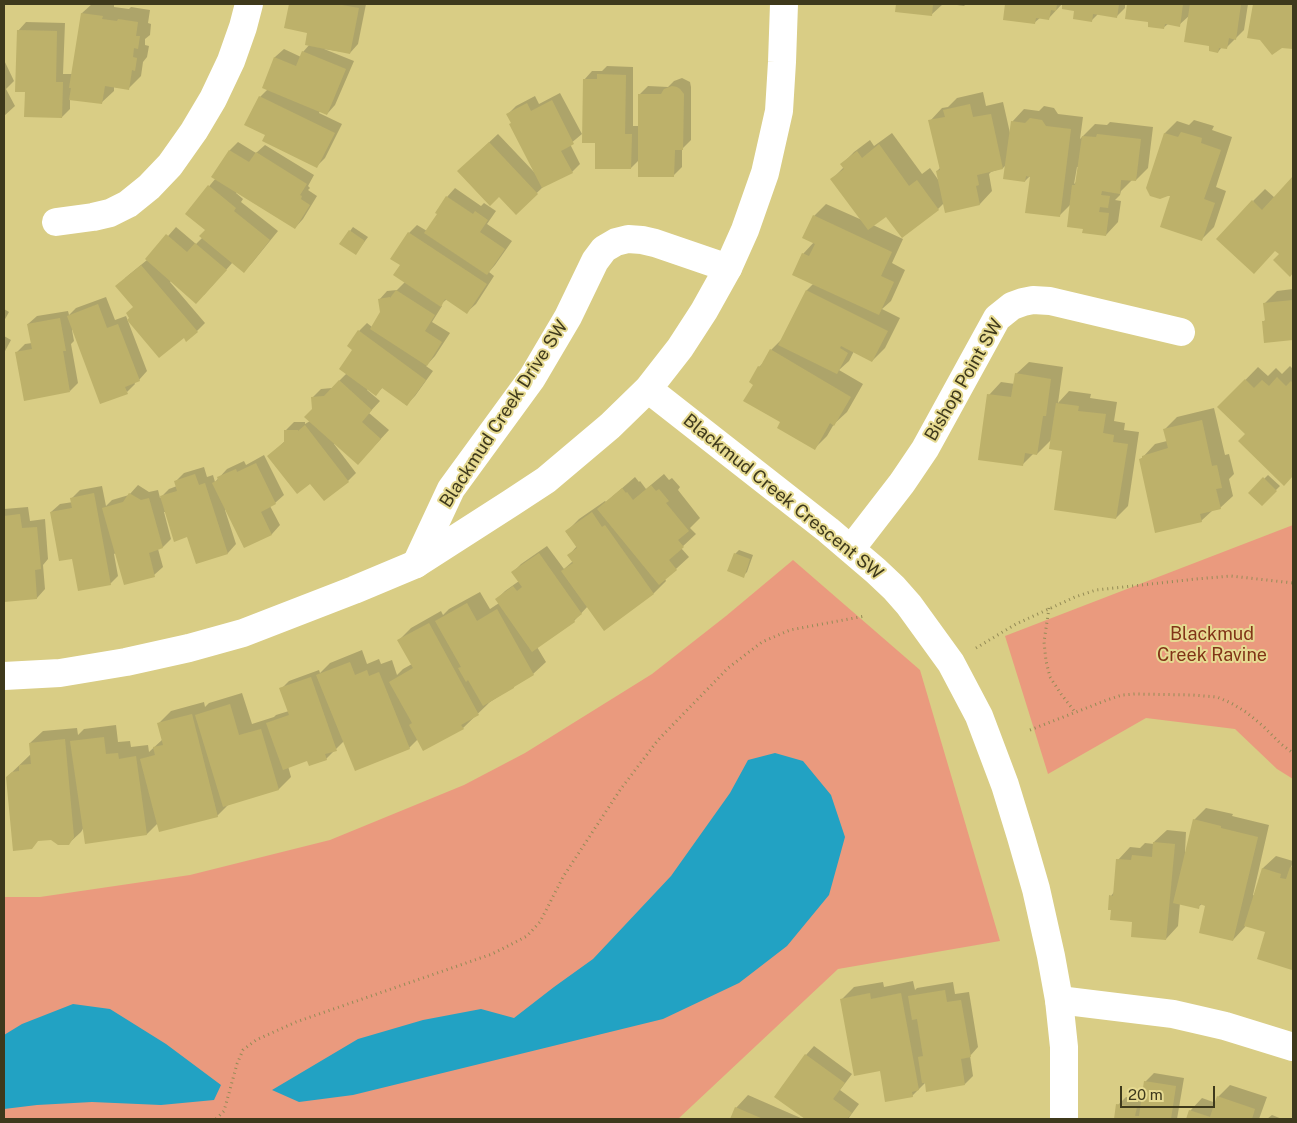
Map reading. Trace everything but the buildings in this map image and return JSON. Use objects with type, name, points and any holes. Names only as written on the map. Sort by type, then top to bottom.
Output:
[{"type":"street","points":[[56,222],[110,213],[128,204],[170,166],[213,99],[231,61],[244,26],[249,4]]},
{"type":"street","name":"Blackmud Creek Drive SW","points":[[4,676],[60,672],[126,662],[189,648],[243,633],[416,564],[546,480],[610,426],[648,389],[680,348],[704,311],[728,268],[745,230],[771,150],[779,111],[784,4]]},
{"type":"street","name":"Blackmud Creek Drive SW","points":[[416,564],[451,489],[532,378],[568,317],[595,261],[604,249],[616,242],[628,239],[642,240],[728,268]]},
{"type":"street","name":"Bishop Point SW","points":[[851,549],[902,483],[925,449],[992,326],[997,318],[1012,306],[1033,300],[1050,301],[1181,332]]},
{"type":"street","name":"Blackmud Creek Crescent SW","points":[[648,389],[851,549],[894,588],[909,605],[951,663],[978,716],[1004,785],[1036,889],[1059,1000],[1064,1047],[1064,1119]]},
{"type":"street","points":[[1059,1000],[1173,1014],[1225,1026],[1293,1047]]},
{"type":"path","points":[[975,649],[1016,624],[1074,597],[1096,590],[1231,576],[1293,583]]},
{"type":"path","points":[[1049,608],[1044,642],[1046,661],[1050,677],[1075,712]]},
{"type":"path","points":[[216,1119],[224,1111],[237,1064],[244,1050],[256,1040],[304,1019],[492,954],[527,936],[540,922],[564,877],[620,790],[658,740],[728,668],[762,642],[790,630],[865,616]]},
{"type":"path","points":[[1030,730],[1122,695],[1169,694],[1217,698],[1231,703],[1246,712],[1293,753]]},
{"type":"green space","name":"Blackmud Creek Ravine","points":[[1293,525],[1293,779],[1277,769],[1235,729],[1146,718],[1048,774],[1005,636]]},
{"type":"green space","points":[[793,560],[920,670],[1000,941],[838,969],[678,1119],[4,1119],[4,897],[40,897],[190,875],[330,840],[464,785],[525,753],[652,674]]},
{"type":"water","points":[[775,753],[803,761],[831,795],[845,837],[829,895],[787,946],[739,983],[663,1019],[353,1095],[299,1102],[272,1090],[358,1039],[423,1020],[481,1009],[514,1018],[593,959],[671,876],[730,793],[748,760]]},
{"type":"water","points":[[73,1004],[110,1009],[166,1044],[221,1085],[214,1100],[161,1105],[92,1102],[4,1109],[4,1035],[22,1024]]}]
